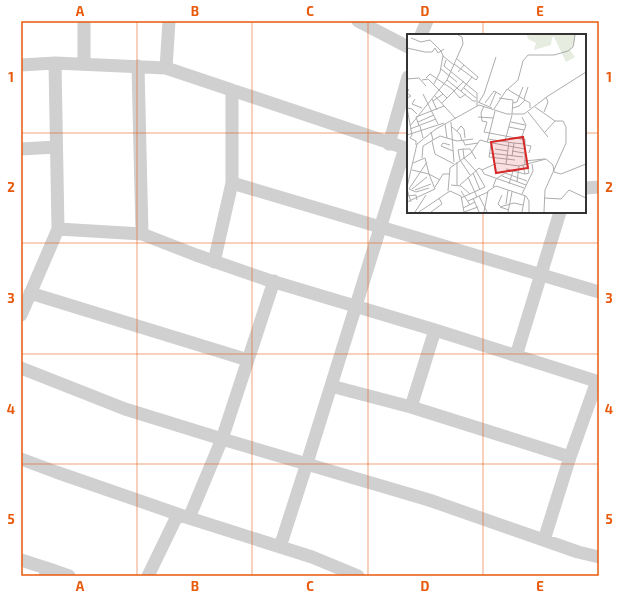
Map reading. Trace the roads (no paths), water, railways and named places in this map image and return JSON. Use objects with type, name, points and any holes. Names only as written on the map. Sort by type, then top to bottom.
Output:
[{"type":"street","points":[[84,21],[84,64]]},
{"type":"street","points":[[166,68],[169,21]]},
{"type":"street","points":[[358,21],[407,46]]},
{"type":"street","points":[[421,34],[427,21]]},
{"type":"street","points":[[21,315],[58,229],[55,63]]},
{"type":"street","points":[[21,65],[55,63],[166,68],[389,144],[406,148],[280,546]]},
{"type":"street","points":[[138,66],[142,234]]},
{"type":"street","points":[[389,144],[407,81]]},
{"type":"street","points":[[214,262],[232,182],[232,90]]},
{"type":"street","points":[[21,148],[56,147]]},
{"type":"street","points":[[232,182],[599,292]]},
{"type":"street","points":[[586,188],[599,187]]},
{"type":"street","points":[[516,356],[560,213]]},
{"type":"street","points":[[58,229],[142,234],[214,262],[598,381],[570,457],[544,540]]},
{"type":"street","points":[[148,576],[184,516],[222,439],[274,281]]},
{"type":"street","points":[[30,293],[248,360]]},
{"type":"street","points":[[411,407],[435,330]]},
{"type":"street","points":[[21,368],[125,409],[429,500],[544,540],[599,557]]},
{"type":"street","points":[[331,386],[411,407],[570,457]]},
{"type":"street","points":[[21,459],[184,516],[312,557],[358,576]]},
{"type":"street","points":[[21,560],[47,572],[69,576]]}]
